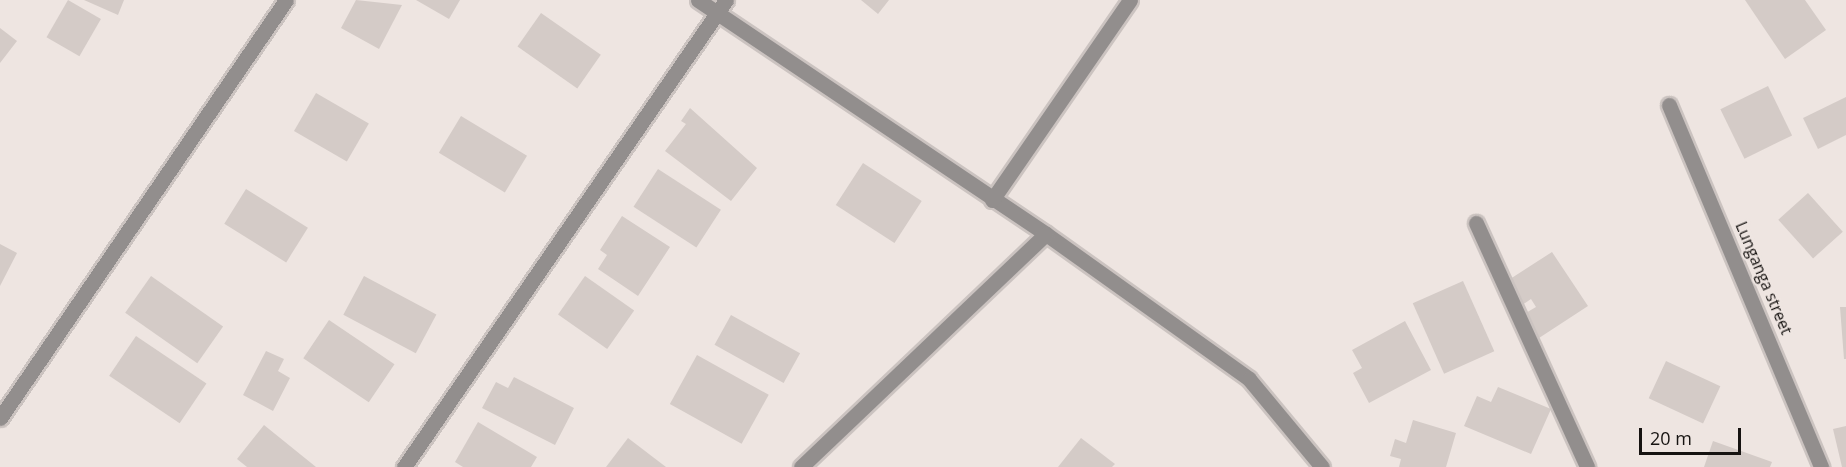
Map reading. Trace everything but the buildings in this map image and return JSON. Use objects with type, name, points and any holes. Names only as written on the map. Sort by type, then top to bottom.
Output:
[{"type":"street","points":[[2,409],[286,0]]},
{"type":"street","points":[[698,0],[992,200],[1046,234],[1249,379],[1322,467]]},
{"type":"street","points":[[404,467],[726,0]]},
{"type":"street","points":[[992,200],[1130,0]]},
{"type":"street","name":"Lunganga street","points":[[1669,105],[1821,467]]},
{"type":"street","points":[[1476,223],[1587,467]]},
{"type":"street","points":[[801,467],[1046,234]]}]
